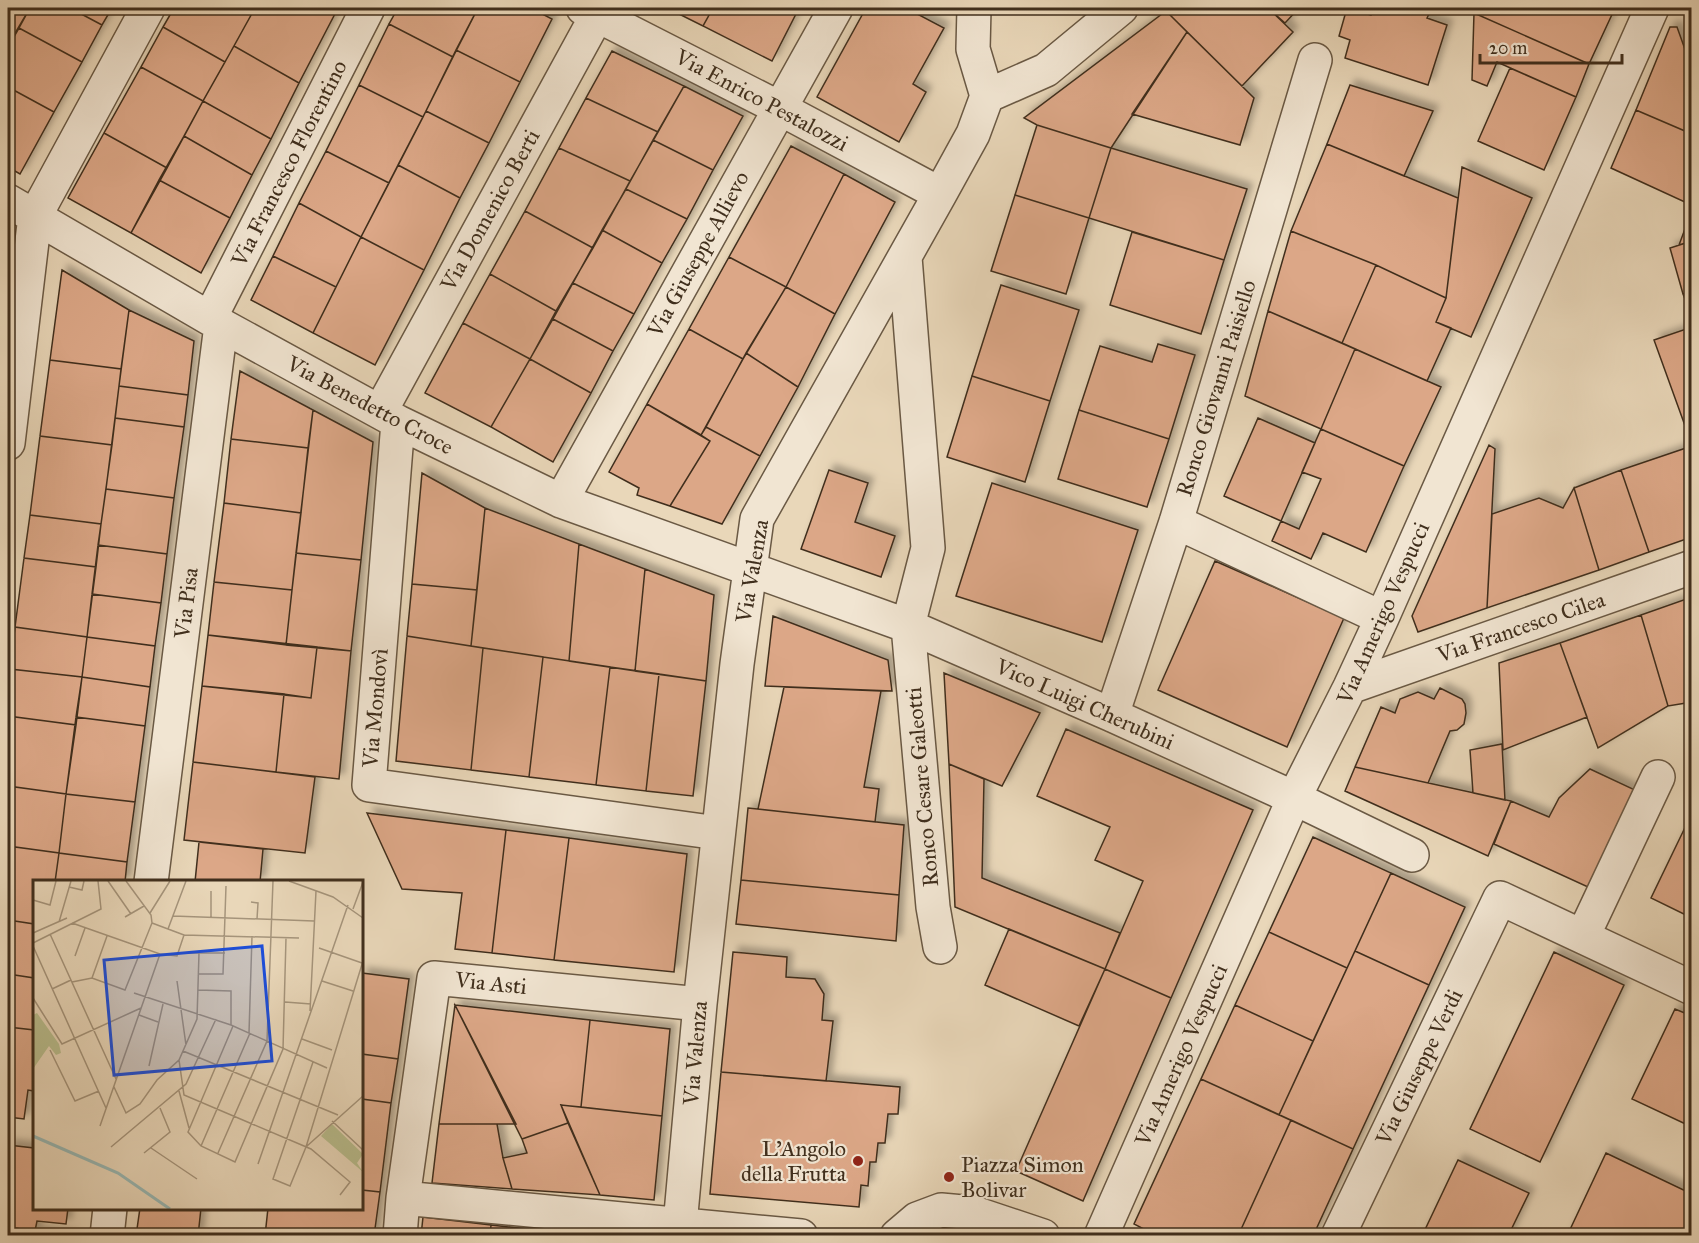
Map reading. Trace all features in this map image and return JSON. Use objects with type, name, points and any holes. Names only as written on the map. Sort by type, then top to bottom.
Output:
[{"type":"street","points":[[8,443],[21,208],[148,8]]},
{"type":"street","name":"Via Francesco Florentino","points":[[216,322],[368,8]]},
{"type":"street","name":"Via Giuseppe Allievo","points":[[561,501],[778,108],[836,8]]},
{"type":"street","points":[[974,8],[973,49],[987,96],[1046,70],[1120,8]]},
{"type":"street","name":"Via Amerigo Vespucci","points":[[1106,1226],[1294,798],[1382,618],[1652,8]]},
{"type":"street","name":"Via Enrico Pestalozzi","points":[[594,10],[940,194]]},
{"type":"street","name":"Via Domenico Berti","points":[[389,417],[594,10]]},
{"type":"street","name":"Ronco Giovanni Paisiello","points":[[1112,715],[1176,522],[1315,60]]},
{"type":"street","name":"Via Valenza","points":[[680,1225],[718,833],[737,664],[757,519],[973,134],[987,96]]},
{"type":"street","name":"Via Benedetto Croce","points":[[21,208],[216,322],[389,417],[561,501],[750,570]]},
{"type":"street","name":"Ronco Cesare Galeotti","points":[[905,257],[928,548],[908,626],[933,907],[940,947]]},
{"type":"street","name":"Via Pisa","points":[[151,880],[216,322]]},
{"type":"street","name":"Via Mondovì","points":[[389,417],[369,786],[718,833]]},
{"type":"street","points":[[1176,522],[1382,618]]},
{"type":"street","name":"Via Francesco Cilea","points":[[1350,687],[1692,567]]},
{"type":"street","name":"Vico Luigi Cherubini","points":[[750,570],[908,626],[1112,715],[1412,855]]},
{"type":"street","points":[[1658,777],[1583,936],[1692,988]]},
{"type":"street","name":"Via Giuseppe Verdi","points":[[1338,1236],[1500,898],[1583,936]]},
{"type":"street","name":"Via Asti","points":[[400,1236],[403,1198],[434,978],[700,1004]]},
{"type":"street","points":[[403,1198],[801,1236]]},
{"type":"street","points":[[106,1236],[110,1210]]},
{"type":"street","points":[[897,1236],[917,1219],[941,1210],[974,1213],[1043,1236]]},
{"type":"building","points":[[8,8],[30,8],[14,35],[8,31]]},
{"type":"building","points":[[30,8],[70,8],[102,25],[82,62],[19,28]]},
{"type":"building","points":[[70,8],[112,8],[102,25]]},
{"type":"building","points":[[174,8],[255,8],[225,62],[163,27]]},
{"type":"building","points":[[255,8],[338,8],[299,83],[234,46]]},
{"type":"building","points":[[398,8],[478,8],[453,57],[389,24]]},
{"type":"building","points":[[478,8],[531,8],[552,19],[520,82],[456,50]]},
{"type":"building","points":[[667,8],[713,8],[703,26]]},
{"type":"building","points":[[713,8],[799,8],[772,61],[703,26]]},
{"type":"building","points":[[866,8],[906,8],[944,28],[913,84],[926,92],[899,142],[817,97]]},
{"type":"building","points":[[1169,8],[1268,8],[1293,32],[1242,86],[1166,11]]},
{"type":"building","points":[[1268,8],[1299,8],[1285,23]]},
{"type":"building","points":[[1347,8],[1371,15],[1373,8],[1415,8],[1430,12],[1427,18],[1447,25],[1428,85],[1345,58],[1350,40],[1339,36]]},
{"type":"building","points":[[1474,8],[1615,8],[1589,64],[1474,13]]},
{"type":"building","points":[[1166,11],[1187,32],[1111,148],[1037,125],[1024,118]]},
{"type":"building","points":[[1474,13],[1589,64],[1576,97],[1497,62],[1487,86],[1472,80]]},
{"type":"building","points":[[389,24],[453,57],[423,117],[359,85]]},
{"type":"building","points":[[163,27],[225,62],[203,101],[141,67]]},
{"type":"building","points":[[1670,27],[1677,27],[1692,69],[1692,134],[1636,110]]},
{"type":"building","points":[[19,28],[82,62],[54,112],[8,87],[8,47]]},
{"type":"building","points":[[1187,32],[1254,98],[1240,145],[1132,114]]},
{"type":"building","points":[[234,46],[299,83],[271,139],[203,101]]},
{"type":"building","points":[[456,50],[520,82],[489,143],[426,111]]},
{"type":"building","points":[[612,51],[684,86],[658,132],[586,98]]},
{"type":"building","points":[[141,67],[203,101],[167,168],[104,133]]},
{"type":"building","points":[[1510,68],[1576,97],[1544,170],[1478,141]]},
{"type":"building","points":[[359,85],[423,117],[389,183],[326,151]]},
{"type":"building","points":[[1350,85],[1433,111],[1404,176],[1327,144]]},
{"type":"building","points":[[684,86],[743,116],[713,170],[653,140]]},
{"type":"building","points":[[8,87],[54,112],[20,174],[8,167]]},
{"type":"building","points":[[586,98],[658,132],[630,181],[559,148]]},
{"type":"building","points":[[203,101],[271,139],[252,175],[184,136]]},
{"type":"building","points":[[1636,110],[1692,134],[1692,192],[1687,203],[1611,168]]},
{"type":"building","points":[[426,111],[489,143],[460,198],[398,165]]},
{"type":"building","points":[[1037,125],[1111,148],[1089,218],[1015,195]]},
{"type":"building","points":[[104,133],[167,168],[131,233],[68,198]]},
{"type":"building","points":[[184,136],[252,175],[230,218],[159,180]]},
{"type":"building","points":[[653,140],[713,170],[687,219],[626,189]]},
{"type":"building","points":[[1327,144],[1458,198],[1446,298],[1376,265],[1291,231]]},
{"type":"building","points":[[791,146],[844,174],[786,287],[729,257]]},
{"type":"building","points":[[559,148],[630,181],[593,248],[525,211]]},
{"type":"building","points":[[1111,148],[1247,189],[1224,260],[1089,218]]},
{"type":"building","points":[[326,151],[389,183],[361,237],[299,203]]},
{"type":"building","points":[[398,165],[460,198],[424,270],[361,237]]},
{"type":"building","points":[[1462,167],[1532,198],[1471,337],[1436,322],[1446,298]]},
{"type":"building","points":[[844,174],[895,202],[835,314],[786,287]]},
{"type":"building","points":[[159,180],[230,218],[201,273],[131,233]]},
{"type":"building","points":[[626,189],[687,219],[662,263],[602,230]]},
{"type":"building","points":[[1015,195],[1089,218],[1066,294],[991,271]]},
{"type":"building","points":[[299,203],[361,237],[336,287],[273,256]]},
{"type":"building","points":[[1692,210],[1692,241],[1679,245]]},
{"type":"building","points":[[525,211],[593,248],[556,311],[490,274]]},
{"type":"building","points":[[602,230],[662,263],[634,314],[573,283]]},
{"type":"building","points":[[1291,231],[1376,265],[1342,343],[1268,311]]},
{"type":"building","points":[[1132,232],[1224,260],[1201,334],[1110,305]]},
{"type":"building","points":[[361,237],[424,270],[375,365],[313,333]]},
{"type":"building","points":[[1692,241],[1692,291],[1683,294],[1670,248]]},
{"type":"building","points":[[273,256],[336,287],[313,333],[251,300]]},
{"type":"building","points":[[729,257],[786,287],[743,359],[689,329]]},
{"type":"building","points":[[1376,265],[1446,298],[1436,322],[1451,328],[1427,381],[1342,343]]},
{"type":"building","points":[[62,270],[129,310],[121,369],[50,360]]},
{"type":"building","points":[[490,274],[556,311],[530,359],[463,323]]},
{"type":"building","points":[[573,283],[634,314],[613,351],[553,319]]},
{"type":"building","points":[[1001,285],[1079,310],[1050,401],[972,376]]},
{"type":"building","points":[[786,287],[835,314],[798,387],[746,353]]},
{"type":"building","points":[[1692,291],[1692,317],[1683,294]]},
{"type":"building","points":[[129,310],[194,341],[188,395],[119,386]]},
{"type":"building","points":[[1268,311],[1355,349],[1321,429],[1245,396]]},
{"type":"building","points":[[553,319],[613,351],[591,393],[530,359]]},
{"type":"building","points":[[463,323],[530,359],[491,427],[425,393]]},
{"type":"building","points":[[1692,327],[1692,445],[1654,340]]},
{"type":"building","points":[[689,329],[743,359],[701,435],[647,404]]},
{"type":"building","points":[[1158,344],[1195,355],[1169,439],[1079,410],[1100,346],[1152,362]]},
{"type":"building","points":[[1355,349],[1441,387],[1404,466],[1321,429]]},
{"type":"building","points":[[746,353],[798,387],[760,456],[706,427]]},
{"type":"building","points":[[530,359],[591,393],[553,462],[491,427]]},
{"type":"building","points":[[50,360],[121,369],[112,445],[40,436]]},
{"type":"building","points":[[240,371],[313,410],[308,448],[231,439]]},
{"type":"building","points":[[972,376],[1050,401],[1025,482],[947,457]]},
{"type":"building","points":[[119,386],[188,395],[184,427],[115,418]]},
{"type":"building","points":[[647,404],[710,441],[670,506],[637,495],[639,488],[609,472]]},
{"type":"building","points":[[313,410],[373,442],[361,560],[296,553]]},
{"type":"building","points":[[1079,410],[1169,439],[1147,507],[1058,479]]},
{"type":"building","points":[[115,418],[184,427],[174,498],[106,489]]},
{"type":"building","points":[[1258,418],[1315,443],[1281,521],[1224,496]]},
{"type":"building","points":[[706,427],[760,456],[722,524],[670,506],[710,441],[701,435]]},
{"type":"building","points":[[1321,429],[1404,466],[1366,552],[1323,533],[1311,559],[1272,541],[1281,521],[1299,529],[1321,479],[1302,472]]},
{"type":"building","points":[[40,436],[112,445],[101,524],[30,515]]},
{"type":"building","points":[[231,439],[308,448],[301,513],[224,503]]},
{"type":"building","points":[[1489,445],[1495,449],[1487,608],[1418,632],[1412,616]]},
{"type":"building","points":[[1686,448],[1692,463],[1692,537],[1649,552],[1621,470]]},
{"type":"building","points":[[829,470],[868,483],[855,522],[895,536],[881,577],[801,549]]},
{"type":"building","points":[[1621,470],[1649,552],[1599,570],[1574,488]]},
{"type":"building","points":[[422,473],[485,508],[477,590],[412,584]]},
{"type":"building","points":[[992,483],[1138,530],[1102,642],[956,596]]},
{"type":"building","points":[[1574,488],[1599,570],[1487,608],[1492,514],[1539,498],[1563,508]]},
{"type":"building","points":[[106,489],[174,498],[167,554],[98,545]]},
{"type":"building","points":[[224,503],[301,513],[292,590],[214,582]]},
{"type":"building","points":[[485,508],[579,544],[569,661],[471,646]]},
{"type":"building","points":[[30,515],[101,524],[96,567],[24,558]]},
{"type":"building","points":[[579,544],[645,569],[635,671],[569,661]]},
{"type":"building","points":[[98,545],[167,554],[161,603],[92,594]]},
{"type":"building","points":[[296,553],[361,560],[351,651],[286,645]]},
{"type":"building","points":[[24,558],[96,567],[87,637],[15,627]]},
{"type":"building","points":[[1215,561],[1344,618],[1287,747],[1158,690]]},
{"type":"building","points":[[645,569],[714,595],[706,681],[635,671]]},
{"type":"building","points":[[214,582],[292,590],[286,645],[208,635]]},
{"type":"building","points":[[412,584],[477,590],[471,646],[407,636]]},
{"type":"building","points":[[92,594],[161,603],[155,646],[87,637]]},
{"type":"building","points":[[1692,597],[1692,702],[1668,706],[1641,615]]},
{"type":"building","points":[[1641,615],[1668,706],[1598,748],[1560,643]]},
{"type":"building","points":[[773,616],[888,660],[892,691],[765,686]]},
{"type":"building","points":[[15,627],[87,637],[82,677],[10,669]]},
{"type":"building","points":[[208,635],[317,647],[311,698],[202,686]]},
{"type":"building","points":[[407,636],[483,648],[471,770],[396,761]]},
{"type":"building","points":[[87,637],[155,646],[150,687],[82,677]]},
{"type":"building","points":[[1560,643],[1587,717],[1503,750],[1499,663]]},
{"type":"building","points":[[317,647],[351,651],[339,779],[276,772],[284,694],[311,698]]},
{"type":"building","points":[[483,648],[543,657],[529,777],[471,770]]},
{"type":"building","points":[[543,657],[610,667],[596,785],[529,777]]},
{"type":"building","points":[[610,667],[659,674],[646,791],[596,785]]},
{"type":"building","points":[[10,669],[82,677],[76,725],[8,716]]},
{"type":"building","points":[[944,673],[1040,713],[1002,786],[949,764]]},
{"type":"building","points":[[659,674],[706,681],[693,796],[646,791]]},
{"type":"building","points":[[82,677],[150,687],[145,726],[76,717]]},
{"type":"building","points":[[202,686],[284,694],[276,772],[193,762]]},
{"type":"building","points":[[784,687],[881,691],[864,787],[879,789],[875,822],[758,809]]},
{"type":"building","points":[[1440,688],[1462,699],[1466,713],[1464,724],[1457,730],[1450,731],[1428,783],[1355,767],[1381,707],[1395,713],[1400,699],[1418,692],[1434,699]]},
{"type":"building","points":[[8,716],[76,725],[66,794],[8,786]]},
{"type":"building","points":[[76,717],[145,726],[135,802],[66,794]]},
{"type":"building","points":[[1066,729],[1253,810],[1171,998],[1105,969],[1143,881],[1095,860],[1110,827],[1037,796]]},
{"type":"building","points":[[1502,744],[1505,800],[1473,793],[1470,750]]},
{"type":"building","points":[[193,762],[315,777],[305,853],[184,840]]},
{"type":"building","points":[[949,764],[984,779],[982,878],[1120,933],[1105,969],[955,907]]},
{"type":"building","points":[[1355,767],[1511,801],[1488,856],[1345,791]]},
{"type":"building","points":[[1590,769],[1635,790],[1588,887],[1494,844],[1511,801],[1549,817],[1559,798]]},
{"type":"building","points":[[8,786],[66,794],[59,853],[8,846]]},
{"type":"building","points":[[66,794],[135,802],[127,862],[59,853]]},
{"type":"building","points":[[748,808],[904,825],[899,895],[741,880]]},
{"type":"building","points":[[367,813],[506,830],[492,953],[455,949],[462,893],[402,889]]},
{"type":"building","points":[[1692,813],[1692,918],[1651,898]]},
{"type":"building","points":[[506,830],[569,838],[554,960],[492,953]]},
{"type":"building","points":[[1313,837],[1391,873],[1347,968],[1269,932]]},
{"type":"building","points":[[569,838],[687,854],[674,972],[554,960]]},
{"type":"building","points":[[199,842],[263,849],[260,880],[195,880]]},
{"type":"building","points":[[8,846],[59,853],[55,880],[33,880],[33,924],[8,920]]},
{"type":"building","points":[[59,853],[127,862],[125,880],[55,880]]},
{"type":"building","points":[[1391,873],[1465,907],[1429,985],[1355,951]]},
{"type":"building","points":[[741,880],[899,895],[896,941],[736,924]]},
{"type":"building","points":[[8,920],[33,924],[33,978],[8,974]]},
{"type":"building","points":[[1009,929],[1105,969],[1079,1026],[985,985]]},
{"type":"building","points":[[1269,932],[1347,968],[1313,1041],[1235,1005]]},
{"type":"building","points":[[1355,951],[1429,985],[1353,1149],[1279,1115]]},
{"type":"building","points":[[733,952],[787,957],[786,977],[815,979],[824,994],[822,1020],[833,1021],[826,1081],[721,1072]]},
{"type":"building","points":[[1554,952],[1624,985],[1540,1162],[1470,1129]]},
{"type":"building","points":[[1105,969],[1171,998],[1083,1201],[1016,1171]]},
{"type":"building","points":[[363,973],[409,979],[398,1059],[363,1054]]},
{"type":"building","points":[[8,974],[33,978],[33,1030],[8,1027]]},
{"type":"building","points":[[455,1005],[516,1124],[439,1124]]},
{"type":"building","points":[[455,1005],[590,1020],[581,1107],[561,1105],[568,1123],[522,1139]]},
{"type":"building","points":[[1235,1005],[1313,1041],[1279,1115],[1201,1079]]},
{"type":"building","points":[[1675,1009],[1692,1016],[1692,1127],[1632,1099]]},
{"type":"building","points":[[590,1020],[670,1029],[662,1116],[581,1107]]},
{"type":"building","points":[[8,1027],[33,1030],[33,1091],[28,1090],[24,1119],[8,1117]]},
{"type":"building","points":[[363,1054],[398,1059],[391,1103],[363,1099]]},
{"type":"building","points":[[721,1072],[900,1087],[898,1114],[888,1114],[885,1143],[878,1143],[876,1162],[870,1162],[868,1186],[861,1185],[859,1207],[710,1194]]},
{"type":"building","points":[[1201,1079],[1291,1120],[1238,1236],[1157,1236],[1134,1224]]},
{"type":"building","points":[[363,1099],[391,1103],[380,1192],[363,1190]]},
{"type":"building","points":[[561,1105],[662,1116],[654,1200],[600,1195]]},
{"type":"building","points":[[1291,1120],[1353,1149],[1313,1236],[1238,1236]]},
{"type":"building","points":[[568,1123],[600,1195],[512,1189],[503,1158],[527,1153],[522,1139]]},
{"type":"building","points":[[439,1124],[497,1124],[512,1189],[432,1183]]},
{"type":"building","points":[[8,1145],[33,1148],[33,1210],[68,1210],[66,1224],[37,1221],[35,1231],[8,1227]]},
{"type":"building","points":[[1606,1153],[1692,1194],[1692,1236],[1567,1236]]},
{"type":"building","points":[[1458,1160],[1529,1193],[1508,1236],[1422,1236]]},
{"type":"building","points":[[363,1190],[380,1192],[374,1236],[265,1236],[268,1210],[363,1210]]},
{"type":"building","points":[[140,1210],[201,1210],[198,1236],[136,1236]]},
{"type":"building","points":[[423,1217],[491,1225],[490,1236],[421,1236]]},
{"type":"building","points":[[491,1225],[562,1233],[561,1236],[490,1236]]},
{"type":"building","points":[[8,1227],[35,1231],[73,1236],[8,1236]]},
{"type":"place","name":"L'Angolo della Frutta","points":[[858,1161]]},
{"type":"place","name":"Piazza Simon Bolivar","points":[[949,1177]]}]
